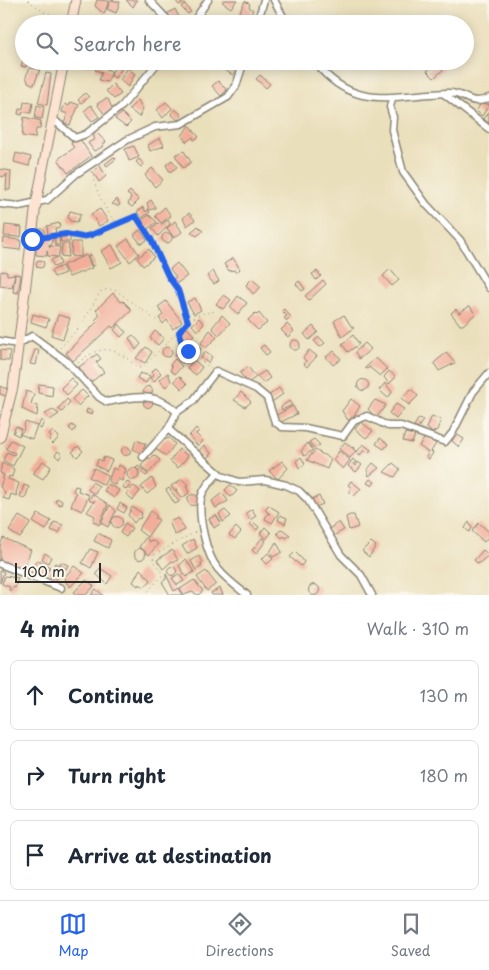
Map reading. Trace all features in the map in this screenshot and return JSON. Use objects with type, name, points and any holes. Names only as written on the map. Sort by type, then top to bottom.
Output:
[{"type":"main road","points":[[73,15],[76,0]]},
{"type":"main road","points":[[0,438],[13,386],[36,204],[62,70]]},
{"type":"street","points":[[149,0],[163,15]]},
{"type":"street","points":[[198,15],[208,0]]},
{"type":"street","points":[[260,15],[264,0]]},
{"type":"street","points":[[274,0],[282,15]]},
{"type":"street","points":[[53,119],[75,138],[86,134],[122,106],[152,70]]},
{"type":"street","points":[[0,204],[19,206],[26,203],[36,204],[47,200],[76,174],[127,140],[155,127],[181,124],[228,97],[236,86],[241,70]]},
{"type":"street","points":[[323,70],[343,89],[363,97],[392,99],[451,93],[474,102],[489,98]]},
{"type":"street","points":[[444,94],[451,102],[489,129]]},
{"type":"street","points":[[392,99],[390,106],[393,117],[392,130],[403,172],[426,204],[460,240],[489,288]]},
{"type":"street","points":[[20,334],[32,336],[66,361],[107,402],[144,395],[170,404],[177,412]]},
{"type":"street","points":[[0,341],[18,344],[32,336]]},
{"type":"street","points":[[143,456],[168,429],[177,412],[193,401],[216,371],[256,390],[267,398],[275,422],[282,427],[305,428],[343,436],[354,421],[367,416],[388,426],[401,426],[445,442],[453,432],[473,392],[489,373]]},
{"type":"street","points":[[168,429],[218,473],[239,482],[264,480],[286,485],[299,491],[308,500],[341,555],[361,575],[372,595]]},
{"type":"street","points":[[218,473],[206,487],[201,498],[203,529],[211,558],[218,569],[247,595]]},
{"type":"street","points":[[0,564],[61,588]]},
{"type":"path","points":[[28,0],[44,12],[52,15]]},
{"type":"path","points":[[91,165],[98,194],[117,223]]},
{"type":"path","points":[[32,239],[66,234],[82,237],[100,232],[136,216],[151,239],[168,276],[178,290],[188,322]]},
{"type":"path","points":[[58,350],[79,328],[101,291],[108,288],[117,291],[157,322]]},
{"type":"path","points":[[78,363],[100,349],[108,349],[124,357],[137,368],[142,368],[188,322],[200,314],[216,311]]},
{"type":"path","points":[[179,332],[184,348],[216,371]]},
{"type":"path","points":[[145,595],[162,576],[161,571],[153,560],[154,555],[203,529]]},
{"type":"building","points":[[97,0],[109,1],[104,14],[95,6]]},
{"type":"building","points":[[111,0],[120,2],[116,13],[107,9]]},
{"type":"building","points":[[126,0],[137,0],[133,7]]},
{"type":"building","points":[[175,0],[187,0],[179,5]]},
{"type":"building","points":[[224,0],[237,0],[231,8],[222,2]]},
{"type":"building","points":[[245,1],[250,4],[249,7],[253,10],[250,15],[239,13]]},
{"type":"building","points":[[185,4],[191,12],[188,14],[181,7]]},
{"type":"building","points":[[175,9],[178,15],[168,15]]},
{"type":"building","points":[[29,70],[40,70],[34,85],[28,82],[26,76]]},
{"type":"building","points":[[95,70],[108,70],[112,72],[107,82],[99,80],[102,72]]},
{"type":"building","points":[[121,70],[115,78],[111,76],[112,71]]},
{"type":"building","points":[[127,70],[130,70],[135,74],[128,87],[120,80]]},
{"type":"building","points":[[224,70],[236,70],[233,75]]},
{"type":"building","points":[[428,70],[443,70],[434,78],[427,71]]},
{"type":"building","points":[[46,73],[51,74],[47,105],[38,103]]},
{"type":"building","points":[[260,75],[270,84],[266,88],[256,79]]},
{"type":"building","points":[[218,81],[227,90],[221,96],[212,86]]},
{"type":"building","points":[[113,84],[121,94],[114,99],[106,91]]},
{"type":"building","points":[[85,93],[89,97],[81,103],[78,100]]},
{"type":"building","points":[[108,99],[113,110],[105,115],[97,104]]},
{"type":"building","points":[[138,100],[143,109],[139,117],[129,109]]},
{"type":"building","points":[[24,102],[33,103],[31,113],[23,112],[22,115],[18,114],[19,109],[23,108]]},
{"type":"building","points":[[71,102],[79,105],[70,125],[64,123],[68,114],[62,112],[65,104],[69,106]]},
{"type":"building","points":[[166,102],[172,108],[163,118],[157,110]]},
{"type":"building","points":[[481,104],[489,105],[482,116],[476,111]]},
{"type":"building","points":[[37,105],[44,107],[42,119],[35,118]]},
{"type":"building","points":[[91,105],[99,117],[92,121],[84,111]]},
{"type":"building","points":[[175,109],[182,115],[178,120],[171,114]]},
{"type":"building","points":[[489,111],[489,123],[483,119]]},
{"type":"building","points":[[122,113],[131,122],[126,127],[115,119]]},
{"type":"building","points":[[24,117],[41,121],[40,129],[36,129],[35,138],[22,136]]},
{"type":"building","points":[[189,125],[199,137],[194,140],[193,137],[186,142],[182,136]]},
{"type":"building","points":[[97,133],[106,142],[102,145],[104,146],[94,151],[88,143],[95,139],[93,136]]},
{"type":"building","points":[[160,138],[164,146],[150,151],[148,145]]},
{"type":"building","points":[[80,139],[91,156],[68,173],[58,159],[74,148],[71,143]]},
{"type":"building","points":[[134,146],[139,157],[129,161],[125,149]]},
{"type":"building","points":[[184,151],[191,162],[183,168],[175,155]]},
{"type":"building","points":[[16,153],[31,157],[29,166],[14,162]]},
{"type":"building","points":[[114,157],[116,159],[107,166],[105,164]]},
{"type":"building","points":[[139,159],[144,164],[141,167],[136,162]]},
{"type":"building","points":[[172,160],[177,167],[170,172],[166,165]]},
{"type":"building","points":[[100,166],[106,176],[99,182],[93,172]]},
{"type":"building","points":[[152,168],[163,180],[155,187],[145,175]]},
{"type":"building","points":[[0,169],[11,171],[10,190],[6,190],[7,174],[5,177],[0,176]]},
{"type":"building","points":[[130,191],[139,200],[132,207],[128,204],[131,197],[127,194]]},
{"type":"building","points":[[117,199],[120,205],[112,204]]},
{"type":"building","points":[[151,200],[156,208],[149,210],[147,203]]},
{"type":"building","points":[[143,207],[146,212],[148,210],[150,212],[142,218],[137,212]]},
{"type":"building","points":[[165,207],[171,216],[161,223],[155,216]]},
{"type":"building","points":[[100,209],[108,221],[99,226],[91,214]]},
{"type":"building","points":[[70,211],[81,214],[77,222],[70,221],[68,217]]},
{"type":"building","points":[[189,213],[195,220],[187,226],[183,218]]},
{"type":"building","points":[[149,215],[157,222],[146,230],[140,221]]},
{"type":"building","points":[[168,220],[170,224],[158,236],[152,228],[158,223],[160,225]]},
{"type":"building","points":[[175,221],[182,232],[174,238],[167,228]]},
{"type":"building","points":[[59,223],[60,227],[55,228],[56,233],[48,235],[47,226]]},
{"type":"building","points":[[5,225],[22,227],[21,237],[4,236]]},
{"type":"building","points":[[198,226],[203,231],[197,236],[191,232]]},
{"type":"building","points":[[39,229],[44,229],[44,236],[38,236]]},
{"type":"building","points":[[140,230],[147,240],[141,244],[134,235]]},
{"type":"building","points":[[165,233],[169,233],[172,238],[171,242],[165,243],[162,240],[162,236]]},
{"type":"building","points":[[70,234],[70,242],[61,242],[60,235]]},
{"type":"building","points":[[59,237],[60,245],[55,245],[55,240],[52,240],[51,246],[48,245],[50,248],[50,246],[60,247],[58,257],[61,264],[54,267],[51,260],[57,257],[48,256],[47,251],[47,256],[36,255],[36,248],[46,238]]},
{"type":"building","points":[[4,238],[21,240],[20,250],[3,248]]},
{"type":"building","points":[[128,239],[139,254],[130,262],[118,246]]},
{"type":"building","points":[[72,242],[81,242],[81,257],[71,256]]},
{"type":"building","points":[[62,244],[69,244],[68,257],[61,256]]},
{"type":"building","points":[[112,245],[122,262],[111,268],[101,251]]},
{"type":"building","points":[[149,249],[154,257],[143,266],[137,258]]},
{"type":"building","points":[[86,255],[92,268],[69,277],[63,265]]},
{"type":"building","points":[[91,255],[95,265],[92,266],[88,256]]},
{"type":"building","points":[[233,258],[240,269],[236,273],[234,270],[229,271],[224,264]]},
{"type":"building","points":[[40,260],[44,264],[40,268],[36,264]]},
{"type":"building","points":[[177,263],[187,276],[176,284],[172,280],[176,277],[170,269]]},
{"type":"building","points":[[62,266],[65,273],[54,277],[51,271]]},
{"type":"building","points":[[390,269],[399,280],[392,286],[383,276]]},
{"type":"building","points":[[1,271],[7,272],[7,275],[15,274],[12,287],[0,285]]},
{"type":"building","points":[[213,271],[219,281],[214,284],[207,276]]},
{"type":"building","points":[[317,271],[321,276],[316,280],[312,274]]},
{"type":"building","points":[[15,274],[21,275],[18,293],[13,292]]},
{"type":"building","points":[[252,279],[261,287],[253,294],[246,285]]},
{"type":"building","points":[[323,280],[326,284],[309,300],[305,296]]},
{"type":"building","points":[[299,281],[305,289],[302,291],[296,284]]},
{"type":"building","points":[[113,293],[131,311],[113,328],[111,326],[73,361],[66,353],[97,322],[95,320],[100,315],[96,310]]},
{"type":"building","points":[[224,295],[231,300],[223,309],[216,304]]},
{"type":"building","points":[[238,296],[247,303],[238,314],[230,307]]},
{"type":"building","points":[[195,298],[201,310],[194,314],[187,302]]},
{"type":"building","points":[[166,301],[182,322],[173,329],[167,320],[163,324],[159,318],[163,315],[158,307]]},
{"type":"building","points":[[470,306],[475,314],[463,325],[460,325],[451,313],[456,309],[459,313]]},
{"type":"building","points":[[284,309],[291,317],[287,321],[284,318],[287,316],[282,311]]},
{"type":"building","points":[[255,313],[257,315],[259,313],[267,323],[258,330],[248,320]]},
{"type":"building","points":[[33,314],[49,319],[46,327],[31,322]]},
{"type":"building","points":[[58,315],[70,318],[63,339],[51,335]]},
{"type":"building","points":[[222,315],[230,323],[219,335],[212,328]]},
{"type":"building","points":[[344,315],[354,328],[342,337],[334,321]]},
{"type":"building","points":[[199,318],[204,324],[197,331],[192,325]]},
{"type":"building","points":[[119,324],[126,332],[121,337],[114,330]]},
{"type":"building","points":[[287,324],[294,331],[288,337],[281,330]]},
{"type":"building","points":[[313,326],[318,332],[309,340],[304,334]]},
{"type":"building","points":[[186,327],[194,335],[187,342],[180,333]]},
{"type":"building","points":[[210,330],[217,337],[206,348],[201,343]]},
{"type":"building","points":[[155,331],[164,338],[158,345],[150,338]]},
{"type":"building","points":[[133,335],[141,344],[136,350],[129,338]]},
{"type":"building","points":[[353,335],[359,344],[348,352],[342,344]]},
{"type":"building","points":[[319,337],[325,343],[320,347],[314,341]]},
{"type":"building","points":[[295,340],[300,345],[295,350],[290,345]]},
{"type":"building","points":[[193,341],[201,349],[196,354],[188,346]]},
{"type":"building","points":[[365,343],[371,349],[359,359],[355,352]]},
{"type":"building","points":[[264,345],[270,352],[266,355],[260,348]]},
{"type":"building","points":[[146,347],[152,352],[145,363],[136,358]]},
{"type":"building","points":[[167,347],[172,352],[167,357],[162,352]]},
{"type":"building","points":[[182,348],[190,357],[183,363],[175,355]]},
{"type":"building","points":[[0,350],[10,351],[9,361],[0,360]]},
{"type":"building","points":[[35,350],[39,350],[36,365],[30,364]]},
{"type":"building","points":[[309,350],[317,356],[307,367],[304,364],[306,361],[303,358]]},
{"type":"building","points":[[334,351],[341,359],[333,365],[326,357]]},
{"type":"building","points":[[205,352],[212,357],[208,363],[201,358]]},
{"type":"building","points":[[446,353],[455,363],[439,371],[434,363]]},
{"type":"building","points":[[97,354],[101,359],[96,362],[104,372],[90,383],[79,367]]},
{"type":"building","points":[[376,358],[387,369],[380,376],[369,367],[365,368]]},
{"type":"building","points":[[175,359],[182,366],[175,374],[170,370],[172,367],[170,365]]},
{"type":"building","points":[[194,360],[202,367],[196,375],[187,368]]},
{"type":"building","points":[[248,367],[256,377],[248,383],[240,373]]},
{"type":"building","points":[[156,368],[161,373],[154,382],[150,378],[154,375],[151,372]]},
{"type":"building","points":[[265,371],[270,378],[263,383],[257,376]]},
{"type":"building","points":[[389,371],[396,377],[389,384],[384,377]]},
{"type":"building","points":[[140,373],[150,376],[146,383],[137,378]]},
{"type":"building","points":[[168,373],[171,381],[166,387],[159,380]]},
{"type":"building","points":[[179,376],[187,384],[182,389],[174,381]]},
{"type":"building","points":[[71,378],[77,385],[67,395],[61,388]]},
{"type":"building","points":[[361,380],[365,380],[368,385],[367,389],[361,390],[358,387],[358,383]]},
{"type":"building","points":[[385,383],[392,392],[388,398],[379,390]]},
{"type":"building","points":[[39,384],[53,386],[52,396],[38,393]]},
{"type":"building","points":[[0,386],[9,390],[6,396],[0,394]]},
{"type":"building","points":[[148,387],[152,391],[148,395],[144,391]]},
{"type":"building","points":[[279,388],[283,394],[272,402],[268,396]]},
{"type":"building","points":[[411,389],[418,396],[409,405],[401,398]]},
{"type":"building","points":[[82,390],[88,396],[78,406],[72,399]]},
{"type":"building","points":[[26,391],[34,394],[31,404],[38,406],[37,416],[22,409]]},
{"type":"building","points":[[241,392],[251,402],[245,407],[234,400]]},
{"type":"building","points":[[148,398],[153,403],[148,408],[143,403]]},
{"type":"building","points":[[67,399],[70,402],[62,412],[58,409]]},
{"type":"building","points":[[351,399],[360,406],[352,419],[348,420],[342,411]]},
{"type":"building","points":[[375,400],[386,405],[376,418],[368,409]]},
{"type":"building","points":[[289,401],[292,405],[282,410],[281,407]]},
{"type":"building","points":[[396,404],[404,409],[396,419],[389,413]]},
{"type":"building","points":[[293,406],[297,414],[279,423],[275,416]]},
{"type":"building","points":[[87,409],[93,411],[92,415],[86,413]]},
{"type":"building","points":[[53,410],[59,414],[50,420],[45,414]]},
{"type":"building","points":[[432,416],[441,420],[437,430],[432,433],[427,428]]},
{"type":"building","points":[[419,418],[423,420],[418,428],[414,426]]},
{"type":"building","points":[[41,420],[44,422],[41,429],[38,427]]},
{"type":"building","points":[[25,422],[37,426],[32,439],[20,434],[23,431]]},
{"type":"building","points":[[361,422],[373,431],[366,438],[355,429]]},
{"type":"building","points":[[72,425],[76,428],[73,432],[69,428]]},
{"type":"building","points":[[16,426],[21,429],[19,436],[13,433]]},
{"type":"building","points":[[196,428],[199,431],[196,434],[203,441],[198,446],[189,436]]},
{"type":"building","points":[[53,431],[59,437],[53,444],[49,440],[51,437],[49,435]]},
{"type":"building","points":[[405,433],[415,435],[412,443],[403,441]]},
{"type":"building","points":[[456,434],[464,439],[459,447],[452,441]]},
{"type":"building","points":[[426,436],[436,444],[431,451],[433,453],[429,459],[426,457],[429,453],[419,446]]},
{"type":"building","points":[[169,438],[175,444],[166,456],[156,449],[164,440]]},
{"type":"building","points":[[380,438],[388,444],[384,449],[376,444]]},
{"type":"building","points":[[314,439],[320,445],[314,448],[309,442]]},
{"type":"building","points":[[11,440],[23,446],[13,466],[3,460],[7,452],[14,455],[15,453],[6,449]]},
{"type":"building","points":[[136,440],[146,444],[141,453],[133,449]]},
{"type":"building","points":[[345,442],[352,448],[355,447],[353,449],[356,451],[350,458],[339,449]]},
{"type":"building","points":[[308,443],[313,450],[304,456],[301,451]]},
{"type":"building","points":[[363,444],[371,450],[368,453],[364,450],[360,455],[357,452]]},
{"type":"building","points":[[204,445],[211,453],[206,460],[198,452]]},
{"type":"building","points":[[78,446],[83,451],[77,457],[72,452]]},
{"type":"building","points":[[126,446],[131,451],[126,456],[121,451]]},
{"type":"building","points":[[179,449],[188,456],[178,468],[170,461]]},
{"type":"building","points":[[315,450],[331,459],[327,469],[307,460]]},
{"type":"building","points":[[58,451],[62,454],[59,459],[55,455]]},
{"type":"building","points":[[339,451],[350,460],[343,469],[333,460]]},
{"type":"building","points":[[154,455],[160,460],[149,473],[141,466],[148,458],[151,459]]},
{"type":"building","points":[[104,457],[112,460],[107,471],[96,466],[98,459],[102,461]]},
{"type":"building","points":[[301,457],[305,464],[299,468],[296,461]]},
{"type":"building","points":[[353,459],[356,462],[353,464],[356,466],[358,462],[362,465],[356,472],[348,466]]},
{"type":"building","points":[[43,461],[51,467],[43,479],[33,473]]},
{"type":"building","points":[[282,461],[288,468],[278,479],[269,471]]},
{"type":"building","points":[[2,463],[14,469],[12,477],[9,476],[8,479],[19,483],[17,496],[11,494],[9,500],[3,498],[5,492],[0,487],[4,475],[0,473]]},
{"type":"building","points":[[373,463],[379,468],[369,476],[367,470]]},
{"type":"building","points":[[393,463],[400,469],[395,477],[384,472]]},
{"type":"building","points":[[119,465],[126,469],[122,481],[118,479],[115,485],[108,481],[113,468],[117,470]]},
{"type":"building","points":[[138,466],[148,474],[146,476],[136,468]]},
{"type":"building","points":[[94,468],[108,475],[104,485],[89,477]]},
{"type":"building","points":[[131,468],[135,468],[139,474],[135,480],[131,480],[127,476],[127,472]]},
{"type":"building","points":[[152,478],[156,487],[147,494],[141,487]]},
{"type":"building","points":[[182,479],[188,485],[186,486],[189,493],[182,498],[176,491],[177,489],[174,491],[171,486]]},
{"type":"building","points":[[370,479],[375,482],[372,486],[367,483]]},
{"type":"building","points":[[127,481],[131,485],[126,490],[123,487]]},
{"type":"building","points":[[351,481],[361,489],[354,496],[349,491],[352,488],[348,485]]},
{"type":"building","points":[[92,482],[99,486],[95,494],[88,490]]},
{"type":"building","points":[[108,484],[119,490],[114,498],[104,491]]},
{"type":"building","points":[[24,485],[29,487],[25,499],[20,497]]},
{"type":"building","points":[[230,485],[237,491],[231,497],[225,490]]},
{"type":"building","points":[[75,486],[79,487],[78,491],[89,495],[82,511],[71,506],[76,493],[73,491]]},
{"type":"building","points":[[134,486],[140,491],[133,500],[126,494]]},
{"type":"building","points":[[169,488],[179,502],[175,504],[166,490]]},
{"type":"building","points":[[222,493],[228,501],[216,508],[212,501]]},
{"type":"building","points":[[92,494],[108,504],[99,525],[93,521],[95,516],[87,512],[95,500],[93,502],[89,500]]},
{"type":"building","points":[[193,494],[199,500],[193,506],[187,500]]},
{"type":"building","points":[[319,496],[323,504],[316,507],[312,499]]},
{"type":"building","points":[[57,498],[62,501],[61,505],[55,502]]},
{"type":"building","points":[[120,503],[127,508],[124,513],[117,509]]},
{"type":"building","points":[[110,505],[116,511],[108,527],[101,523]]},
{"type":"building","points":[[268,505],[279,512],[272,523],[265,519],[268,513],[270,514],[265,510]]},
{"type":"building","points":[[132,507],[142,513],[140,519],[138,518],[134,523],[128,515]]},
{"type":"building","points":[[252,509],[256,516],[250,520],[246,513]]},
{"type":"building","points":[[225,510],[231,516],[223,522],[219,514]]},
{"type":"building","points":[[151,511],[157,516],[155,518],[159,520],[147,537],[138,530]]},
{"type":"building","points":[[38,514],[51,521],[46,530],[33,522]]},
{"type":"building","points":[[216,515],[221,523],[214,528],[209,519]]},
{"type":"building","points":[[280,515],[287,518],[285,524],[278,520]]},
{"type":"building","points":[[354,515],[358,527],[349,530],[346,517]]},
{"type":"building","points":[[19,516],[31,523],[20,538],[9,531]]},
{"type":"building","points":[[115,517],[119,517],[122,522],[121,526],[115,527],[112,524],[112,520]]},
{"type":"building","points":[[178,518],[185,530],[175,535],[169,522]]},
{"type":"building","points":[[252,521],[259,527],[257,530],[250,524]]},
{"type":"building","points":[[54,522],[63,525],[59,533],[51,530]]},
{"type":"building","points":[[339,522],[344,530],[333,536],[329,529]]},
{"type":"building","points":[[469,522],[472,528],[469,532],[465,528]]},
{"type":"building","points":[[125,523],[132,528],[126,537],[120,533]]},
{"type":"building","points":[[479,523],[489,532],[484,542],[472,531]]},
{"type":"building","points":[[236,527],[241,532],[235,539],[229,535]]},
{"type":"building","points":[[265,527],[271,533],[266,539],[260,533]]},
{"type":"building","points":[[282,529],[290,535],[282,538],[277,533]]},
{"type":"building","points":[[98,533],[111,540],[108,548],[94,541]]},
{"type":"building","points":[[146,537],[149,542],[151,540],[158,544],[149,555],[139,547]]},
{"type":"building","points":[[3,538],[31,550],[23,569],[0,560],[0,546]]},
{"type":"building","points":[[262,538],[266,541],[256,554],[252,550]]},
{"type":"building","points":[[193,539],[197,548],[187,554],[182,546]]},
{"type":"building","points":[[276,542],[282,552],[273,557],[270,552]]},
{"type":"building","points":[[371,542],[376,546],[369,557],[362,551]]},
{"type":"building","points":[[140,548],[146,554],[140,560],[134,554]]},
{"type":"building","points":[[90,549],[98,552],[91,568],[82,563]]},
{"type":"building","points":[[172,550],[178,560],[172,561],[163,569],[157,560]]},
{"type":"building","points":[[483,550],[489,555],[478,564],[474,560]]},
{"type":"building","points":[[295,552],[304,562],[301,566],[290,557]]},
{"type":"building","points":[[45,553],[51,557],[48,563],[42,559]]},
{"type":"building","points":[[268,553],[273,559],[267,564],[262,559]]},
{"type":"building","points":[[199,556],[203,562],[200,564],[202,566],[196,570],[191,561]]},
{"type":"building","points":[[186,559],[194,572],[186,577],[179,566]]},
{"type":"building","points":[[37,560],[50,567],[44,577],[32,568]]},
{"type":"building","points":[[61,562],[68,565],[66,569],[59,564]]},
{"type":"building","points":[[55,563],[63,568],[57,579],[50,576]]},
{"type":"building","points":[[74,566],[84,573],[70,587],[65,577]]},
{"type":"building","points":[[172,566],[177,571],[172,576],[167,571]]},
{"type":"building","points":[[100,568],[112,576],[107,584],[96,574]]},
{"type":"building","points":[[140,569],[151,580],[145,587],[139,584],[138,586],[133,582]]},
{"type":"building","points":[[0,570],[4,572],[0,583]]},
{"type":"building","points":[[206,571],[216,584],[207,591],[197,577]]},
{"type":"building","points":[[166,574],[174,591],[179,588],[183,595],[170,595],[162,582],[166,579]]},
{"type":"building","points":[[179,574],[184,581],[177,585],[172,578]]},
{"type":"building","points":[[5,576],[18,578],[15,588],[13,587],[11,591],[9,590],[10,587],[2,584]]},
{"type":"building","points":[[86,580],[94,586],[86,595],[78,595],[74,592]]},
{"type":"building","points":[[194,580],[203,591],[198,595],[192,592],[184,595],[180,589]]},
{"type":"building","points":[[314,584],[320,590],[316,595],[310,594],[308,590]]},
{"type":"building","points":[[220,588],[223,595],[212,595],[211,593]]},
{"type":"building","points":[[96,589],[103,595],[91,595]]},
{"type":"route","points":[[32,239],[66,234],[82,237],[100,232],[136,216],[151,239],[168,276],[178,290],[188,322],[179,332],[179,335],[182,345],[188,351]]}]
